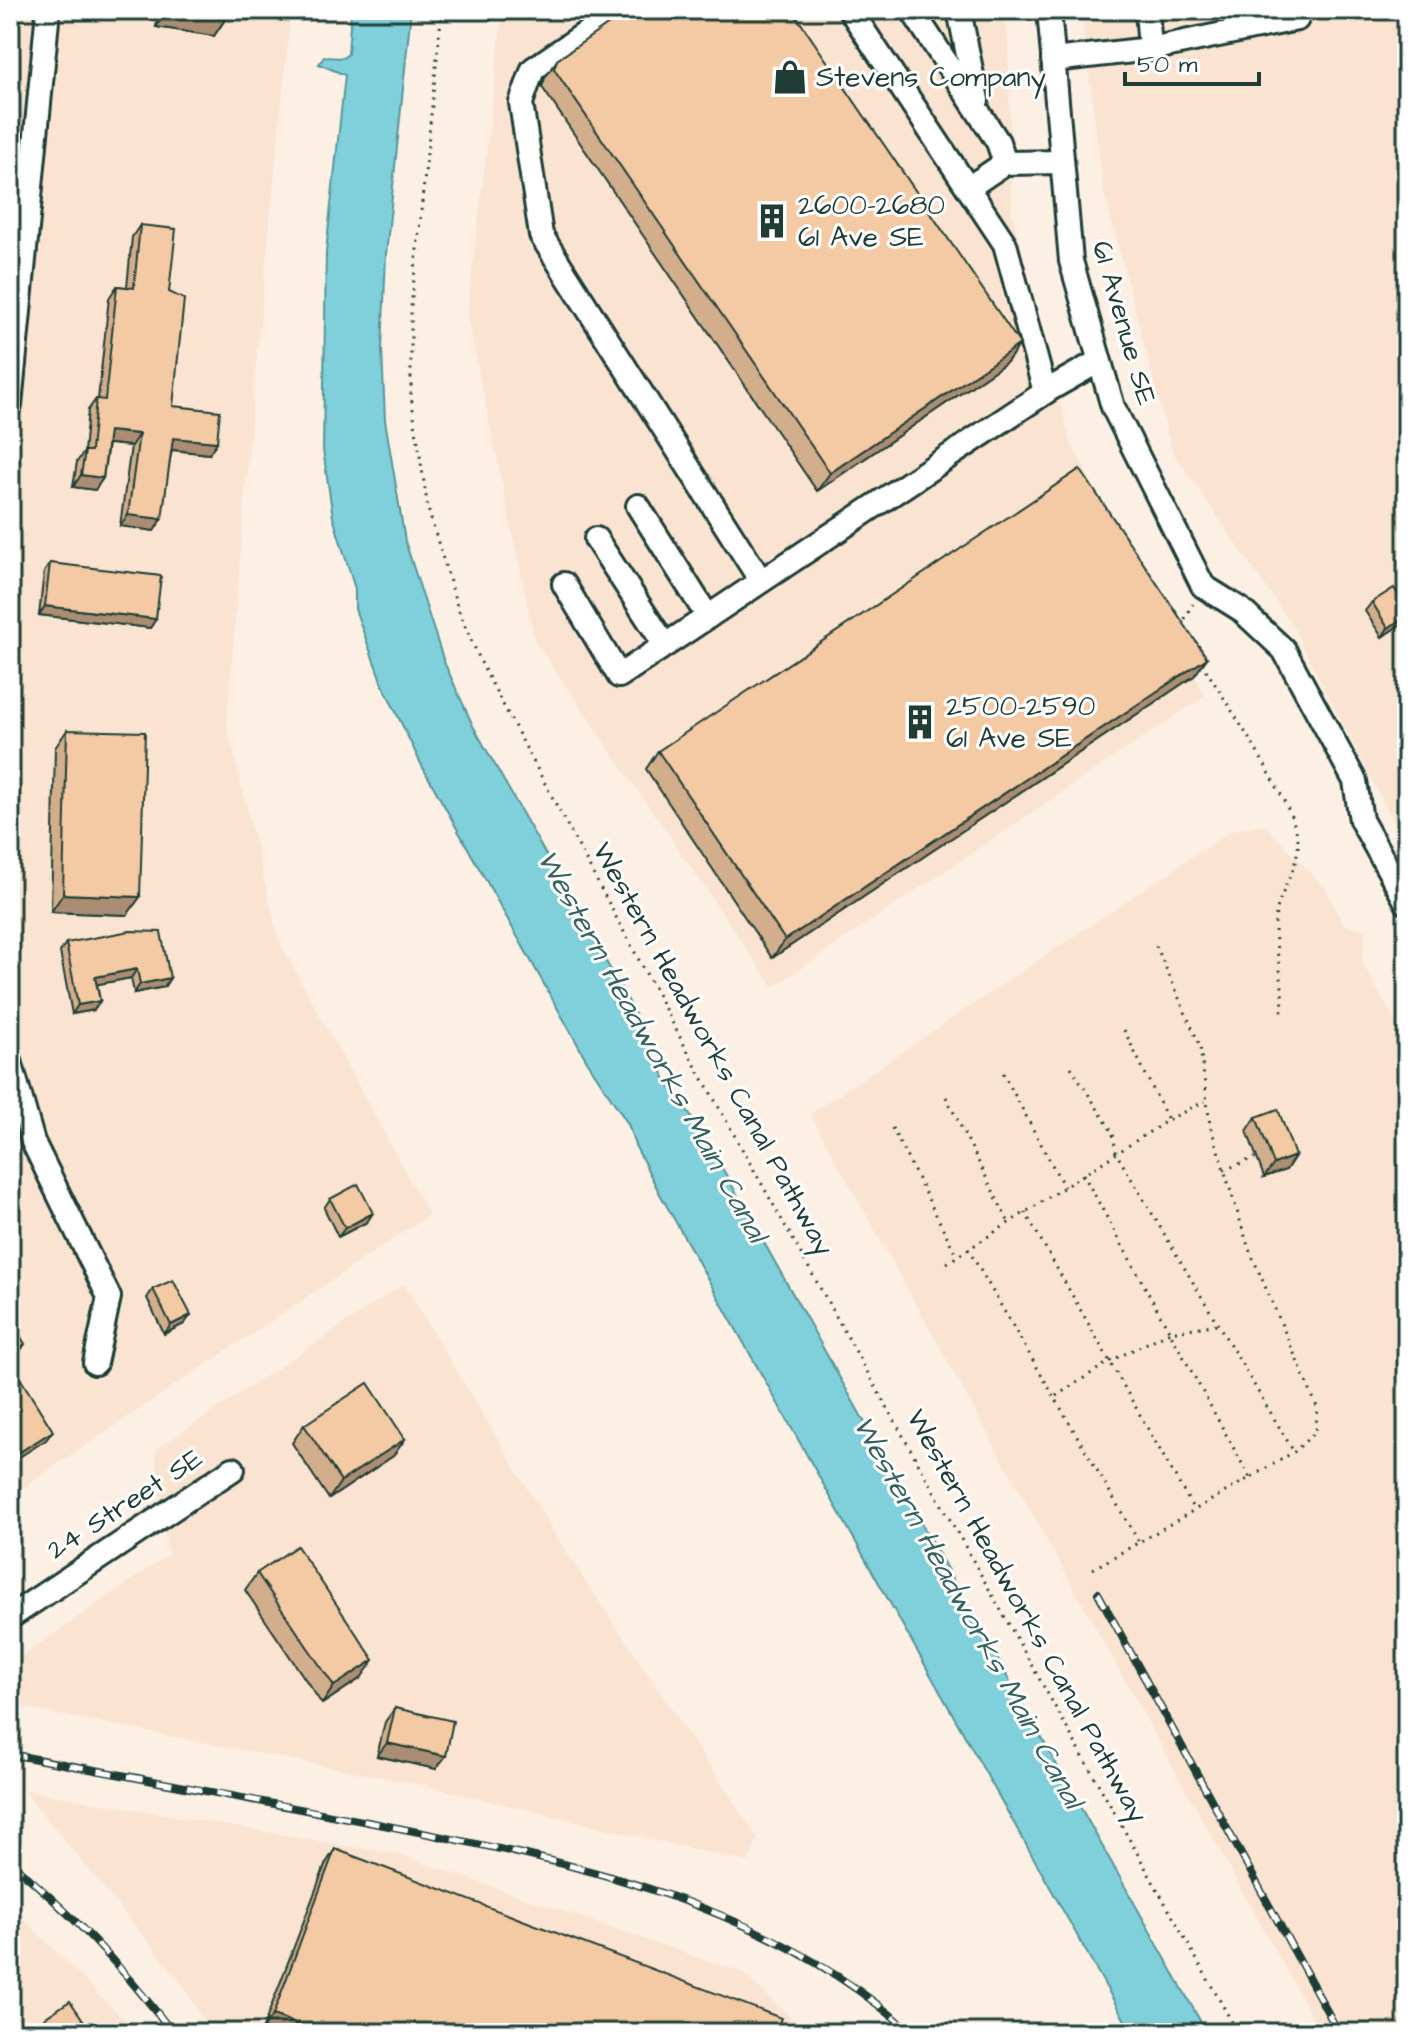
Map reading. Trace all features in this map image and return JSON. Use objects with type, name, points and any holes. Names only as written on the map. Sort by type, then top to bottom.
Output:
[{"type":"street","points":[[10,405],[48,10]]},
{"type":"street","points":[[620,10],[533,69],[521,103],[541,235],[761,581]]},
{"type":"street","points":[[850,10],[1005,244],[1045,392]]},
{"type":"street","points":[[912,10],[998,142],[1005,163]]},
{"type":"street","points":[[959,10],[979,113]]},
{"type":"street","name":"61 Avenue SE","points":[[1049,10],[1071,261],[1113,407],[1203,586]]},
{"type":"street","points":[[1147,10],[1150,49]]},
{"type":"street","points":[[1053,60],[1150,49],[1297,19],[1301,10]]},
{"type":"street","points":[[968,188],[1005,163],[1062,162]]},
{"type":"street","points":[[564,584],[619,676],[1045,392],[1099,361]]},
{"type":"street","points":[[638,506],[708,617]]},
{"type":"street","points":[[596,539],[665,645]]},
{"type":"street","points":[[1203,586],[1240,609],[1284,650],[1355,781],[1361,820],[1407,903]]},
{"type":"street","points":[[10,1061],[33,1142],[109,1297],[95,1363]]},
{"type":"street","name":"24 Street SE","points":[[10,1617],[233,1469]]},
{"type":"path","name":"Western Headworks Canal Pathway","points":[[442,10],[411,307],[411,396],[428,509],[458,609],[483,667],[690,1056],[1238,2033]]},
{"type":"path","points":[[1180,627],[1203,586]]},
{"type":"path","points":[[1201,662],[1293,820],[1297,858],[1279,900],[1274,927],[1285,987],[1282,1013]]},
{"type":"path","points":[[1093,1569],[1294,1452],[1315,1432],[1318,1409],[1249,1249],[1205,1101],[1200,1046],[1154,941]]},
{"type":"path","points":[[1124,1030],[1168,1120]]},
{"type":"path","points":[[1071,1067],[1113,1133],[1116,1153],[1294,1452]]},
{"type":"path","points":[[1003,1073],[1064,1187]]},
{"type":"path","points":[[946,1097],[1009,1223]]},
{"type":"path","points":[[947,1263],[1168,1120],[1205,1101]]},
{"type":"path","points":[[892,1128],[957,1256]]},
{"type":"path","points":[[1224,1170],[1257,1157]]},
{"type":"path","points":[[1083,1174],[1250,1478]]},
{"type":"path","points":[[1025,1212],[1112,1360],[1194,1510]]},
{"type":"path","points":[[968,1249],[1139,1542]]},
{"type":"path","points":[[1056,1396],[1112,1360],[1170,1332],[1218,1324]]},
{"type":"shaded area","points":[[10,10],[291,10],[254,384],[227,725],[279,941],[429,1215],[10,1496]]},
{"type":"shaded area","points":[[503,10],[1002,10],[1008,38],[1012,213],[1071,444],[1205,696],[773,987],[535,641],[467,316]]},
{"type":"shaded area","points":[[1081,10],[1407,10],[1407,848],[1290,622],[1172,451],[1103,189]]},
{"type":"shaded area","points":[[1264,824],[1325,888],[1343,924],[1366,930],[1362,962],[1407,1043],[1407,2033],[1321,2033],[810,1114],[1232,830]]},
{"type":"shaded area","points":[[404,1284],[566,1552],[758,1838],[748,1862],[418,1784],[10,1705],[10,1664],[168,1555],[155,1450]]},
{"type":"shaded area","points":[[23,1790],[400,1855],[743,1973],[808,2033],[211,2033],[182,1983]]},
{"type":"shaded area","points":[[10,1905],[128,2024],[133,2033],[10,2033]]},
{"type":"water","name":"Western Headworks Main Canal","points":[[351,10],[411,10],[386,255],[382,349],[385,420],[405,541],[444,662],[473,726],[630,1004],[668,1084],[702,1132],[1207,2033],[1132,2033],[660,1194],[628,1124],[587,1061],[422,766],[382,683],[355,609],[355,589],[333,517],[323,450],[326,252],[345,75],[319,64],[324,57],[343,58],[348,54]]},
{"type":"building","points":[[173,10],[228,10],[226,18]]},
{"type":"building","name":"2600-2680 61 Ave SE","points":[[629,10],[792,10],[1020,344],[830,473],[554,69],[557,60]]},
{"type":"building","points":[[140,225],[176,229],[169,292],[184,299],[173,406],[220,411],[217,442],[173,438],[162,519],[128,515],[139,434],[109,431],[103,478],[81,475],[85,451],[91,451],[96,399],[105,400],[117,286],[134,288]]},
{"type":"building","name":"2500-2590 61 Ave SE","points":[[1080,469],[1207,658],[785,940],[658,751]]},
{"type":"building","points":[[50,563],[161,576],[156,619],[45,606]]},
{"type":"building","points":[[1394,588],[1407,608],[1407,615],[1388,628],[1372,602]]},
{"type":"building","points":[[67,730],[145,732],[140,897],[63,894]]},
{"type":"building","points":[[130,931],[161,932],[170,978],[140,984],[137,969],[95,977],[100,1001],[78,1005],[66,943]]},
{"type":"building","points":[[1278,1109],[1295,1156],[1274,1164],[1256,1117]]},
{"type":"building","points":[[358,1184],[373,1213],[345,1228],[330,1199]]},
{"type":"building","points":[[173,1280],[191,1315],[171,1325],[153,1289]]},
{"type":"building","points":[[10,1319],[25,1344],[10,1353]]},
{"type":"building","points":[[10,1362],[53,1431],[10,1458]]},
{"type":"building","points":[[368,1383],[405,1439],[341,1481],[304,1425]]},
{"type":"building","points":[[297,1546],[374,1660],[334,1686],[257,1573]]},
{"type":"building","points":[[395,1708],[453,1721],[446,1756],[387,1743]]},
{"type":"building","points":[[335,1849],[781,2018],[775,2033],[310,2033],[311,2029],[273,2015]]},
{"type":"building","points":[[70,2001],[92,2033],[22,2033]]},
{"type":"railway","points":[[1098,1593],[1339,2033]]},
{"type":"railway","points":[[10,1754],[445,1837],[588,1871],[658,1892],[726,1917],[791,1949],[853,1987],[912,2033]]},
{"type":"railway","points":[[10,1862],[55,1901],[96,1943],[136,1986],[173,2033]]},
{"type":"place","name":"Stevens Company","points":[[790,77]]},
{"type":"place","name":"2600-2680 61 Ave SE","points":[[772,221]]},
{"type":"place","name":"2500-2590 61 Ave SE","points":[[920,722]]}]
